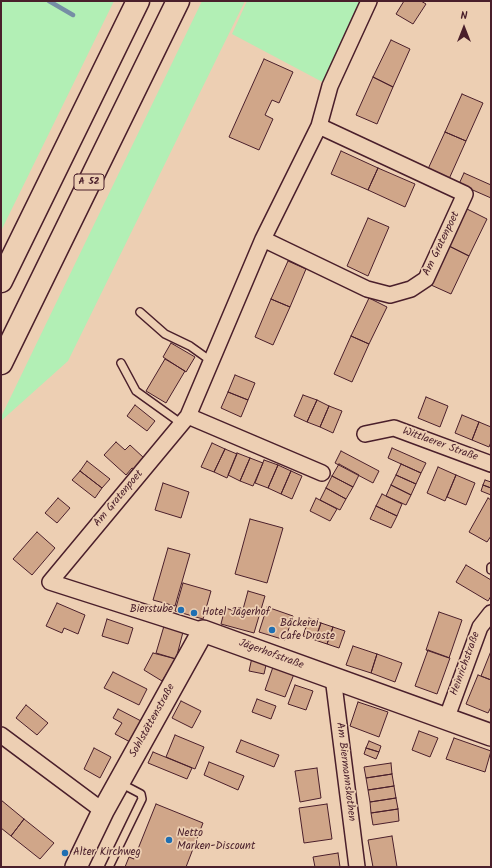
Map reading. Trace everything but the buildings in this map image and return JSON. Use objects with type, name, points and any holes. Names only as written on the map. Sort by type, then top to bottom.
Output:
[{"type":"highway","points":[[1,281],[138,1]]},
{"type":"highway","name":"A 52","points":[[1,363],[178,1]]},
{"type":"street","name":"Am Gratenpoet","points":[[50,582],[185,420],[263,239],[319,126],[330,86],[369,1]]},
{"type":"street","name":"Am Gratenpoet","points":[[263,239],[367,289],[390,295],[411,289],[426,279],[465,194],[319,126]]},
{"type":"street","points":[[185,420],[322,473]]},
{"type":"street","name":"Wittlaerer Straße","points":[[365,434],[394,428],[491,464]]},
{"type":"street","name":"Jägerhofstraße","points":[[50,582],[203,631],[447,717],[491,735]]},
{"type":"street","name":"Heinrichstraße","points":[[447,717],[480,627],[491,613]]},
{"type":"street","name":"Sohlstättenstraße","points":[[76,867],[103,811],[120,783],[203,631]]},
{"type":"street","name":"Am Biermannskothen","points":[[333,677],[358,867]]},
{"type":"street","points":[[1,735],[103,811]]},
{"type":"lane","points":[[140,312],[164,334],[190,346],[211,361]]},
{"type":"lane","points":[[122,363],[136,391],[185,420]]},
{"type":"lane","points":[[109,867],[142,799],[141,794],[120,783]]},
{"type":"green space","points":[[1,1],[114,1],[1,231]]},
{"type":"green space","points":[[202,1],[245,1],[68,361],[1,421],[1,417]]},
{"type":"green space","points":[[247,1],[369,1],[330,86],[232,34]]},
{"type":"waterway","points":[[49,1],[73,15]]},
{"type":"place","name":"Bierstube","points":[[181,610]]},
{"type":"place","name":"Hotel Jägerhof","points":[[194,613]]},
{"type":"place","name":"Bäckerei Cafe Droste","points":[[272,630]]},
{"type":"place","name":"Netto Marken-Discount","points":[[169,840]]},
{"type":"place","name":"Alter Kirchweg","points":[[65,853]]}]
